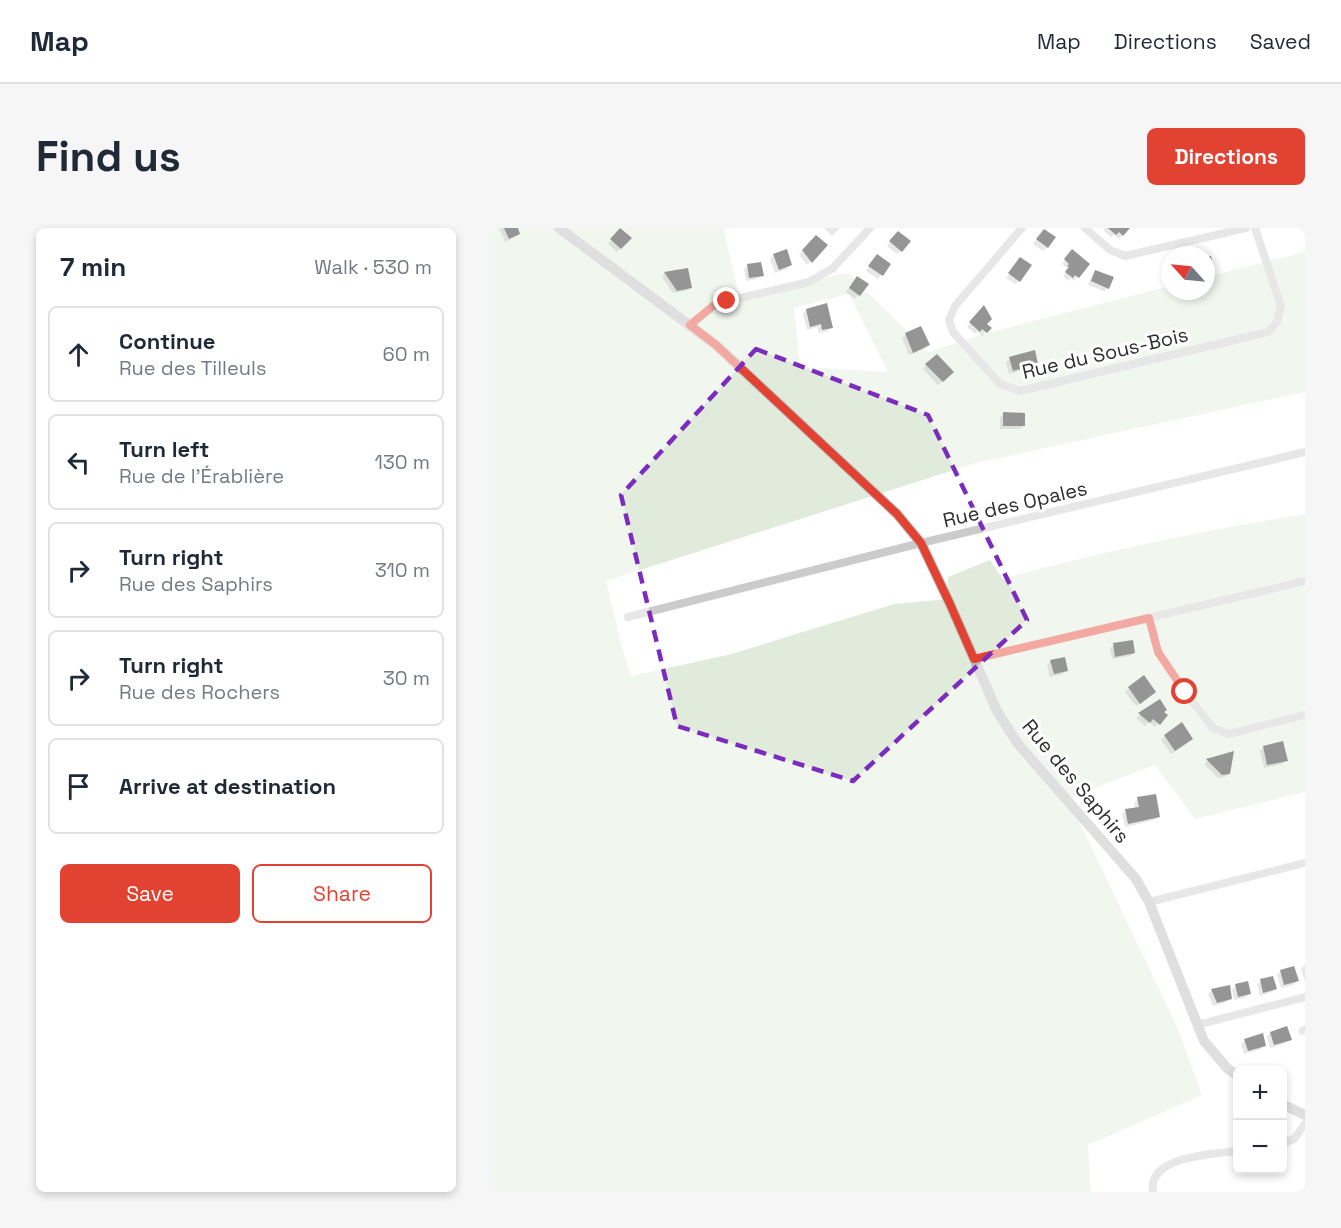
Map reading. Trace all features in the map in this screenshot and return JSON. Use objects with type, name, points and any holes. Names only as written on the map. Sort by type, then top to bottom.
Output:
[{"type":"street","name":"Rue des Saphirs","points":[[559,228],[716,345],[897,514],[921,543],[997,711],[1018,744],[1136,879],[1149,902],[1204,1041],[1233,1073]]},
{"type":"street","points":[[690,325],[713,306],[809,282],[833,268],[870,228]]},
{"type":"street","name":"Rue du Sous-Bois","points":[[1022,228],[955,306],[949,320],[953,332],[1000,384],[1020,392],[1268,332],[1277,322],[1281,306],[1255,228]]},
{"type":"street","points":[[1085,228],[1110,250],[1125,255],[1246,228]]},
{"type":"street","name":"Rue des Opales","points":[[628,617],[921,543],[1305,452]]},
{"type":"street","points":[[974,659],[1305,581]]},
{"type":"street","points":[[1149,618],[1158,652],[1213,729],[1229,734],[1305,715]]},
{"type":"street","points":[[1149,902],[1305,863]]},
{"type":"street","points":[[1197,1025],[1305,997]]},
{"type":"street","points":[[1287,1106],[1305,1115]]},
{"type":"street","points":[[1287,1142],[1294,1139],[1305,1124]]},
{"type":"street","points":[[1153,1192],[1156,1173],[1166,1166],[1194,1156],[1233,1152]]},
{"type":"highlighted area","points":[[756,349],[928,415],[1027,620],[853,781],[677,726],[621,495]]},
{"type":"green space","points":[[492,228],[723,228],[739,294],[848,273],[928,352],[987,333],[1161,288],[1161,300],[1215,300],[1215,275],[1305,252],[1305,392],[976,463],[606,581],[631,676],[728,655],[894,604],[948,599],[948,577],[990,560],[1003,579],[1153,542],[1305,514],[1305,792],[1195,819],[1155,765],[1068,798],[1178,1029],[1202,1095],[1088,1145],[1091,1192],[492,1192]],"holes":[[[849,294],[888,372],[800,367],[794,308]]]},
{"type":"building","points":[[504,228],[518,228],[520,234],[509,239]]},
{"type":"building","points":[[620,228],[632,238],[621,249],[610,239]]},
{"type":"building","points":[[1108,228],[1130,228],[1123,236],[1119,232],[1116,235]]},
{"type":"building","points":[[1044,229],[1056,237],[1048,248],[1036,239]]},
{"type":"building","points":[[898,231],[911,241],[902,252],[889,241]]},
{"type":"building","points":[[816,235],[828,245],[812,263],[802,250]]},
{"type":"building","points":[[787,249],[792,265],[779,270],[773,254]]},
{"type":"building","points":[[1072,249],[1090,264],[1079,278],[1075,275],[1073,278],[1065,272],[1069,264],[1064,259]]},
{"type":"building","points":[[877,254],[891,264],[883,276],[868,266]]},
{"type":"building","points":[[1020,257],[1032,265],[1020,282],[1008,273]]},
{"type":"building","points":[[761,262],[764,276],[749,278],[747,264]]},
{"type":"building","points":[[688,268],[692,288],[677,291],[664,272]]},
{"type":"building","points":[[1095,270],[1114,277],[1109,289],[1091,281]]},
{"type":"building","points":[[857,276],[869,284],[860,296],[849,288]]},
{"type":"building","points":[[827,303],[833,328],[822,330],[821,324],[810,327],[806,309]]},
{"type":"building","points":[[984,305],[992,319],[987,324],[992,328],[987,333],[982,329],[980,332],[969,322]]},
{"type":"building","points":[[921,326],[930,345],[913,353],[905,333]]},
{"type":"building","points":[[1035,350],[1038,364],[1013,371],[1009,357]]},
{"type":"building","points":[[937,354],[954,372],[943,382],[925,364]]},
{"type":"building","points":[[1003,412],[1025,413],[1025,426],[1003,426]]},
{"type":"building","points":[[1133,640],[1135,653],[1115,657],[1113,643]]},
{"type":"building","points":[[1065,657],[1068,671],[1054,674],[1050,660]]},
{"type":"building","points":[[1144,675],[1156,692],[1140,704],[1128,687]]},
{"type":"building","points":[[1160,699],[1167,710],[1164,712],[1168,715],[1160,725],[1153,719],[1150,723],[1138,713]]},
{"type":"building","points":[[1182,722],[1193,739],[1175,751],[1164,735]]},
{"type":"building","points":[[1283,741],[1288,761],[1267,765],[1263,746]]},
{"type":"building","points":[[1234,751],[1230,774],[1222,775],[1206,759]]},
{"type":"building","points":[[1156,794],[1160,817],[1128,824],[1125,809],[1139,807],[1137,797]]},
{"type":"building","points":[[1294,966],[1299,981],[1284,985],[1280,970]]},
{"type":"building","points":[[1273,976],[1277,989],[1263,993],[1260,979]]},
{"type":"building","points":[[1248,981],[1251,994],[1238,997],[1235,984]]},
{"type":"building","points":[[1230,985],[1232,999],[1217,1003],[1211,989]]},
{"type":"building","points":[[1287,1026],[1292,1040],[1274,1045],[1270,1032]]},
{"type":"building","points":[[1263,1033],[1266,1046],[1248,1051],[1244,1039]]},
{"type":"route","points":[[727,301],[713,306],[690,325],[716,345],[897,514],[921,543],[974,659],[1149,618],[1158,652],[1185,692]]}]
